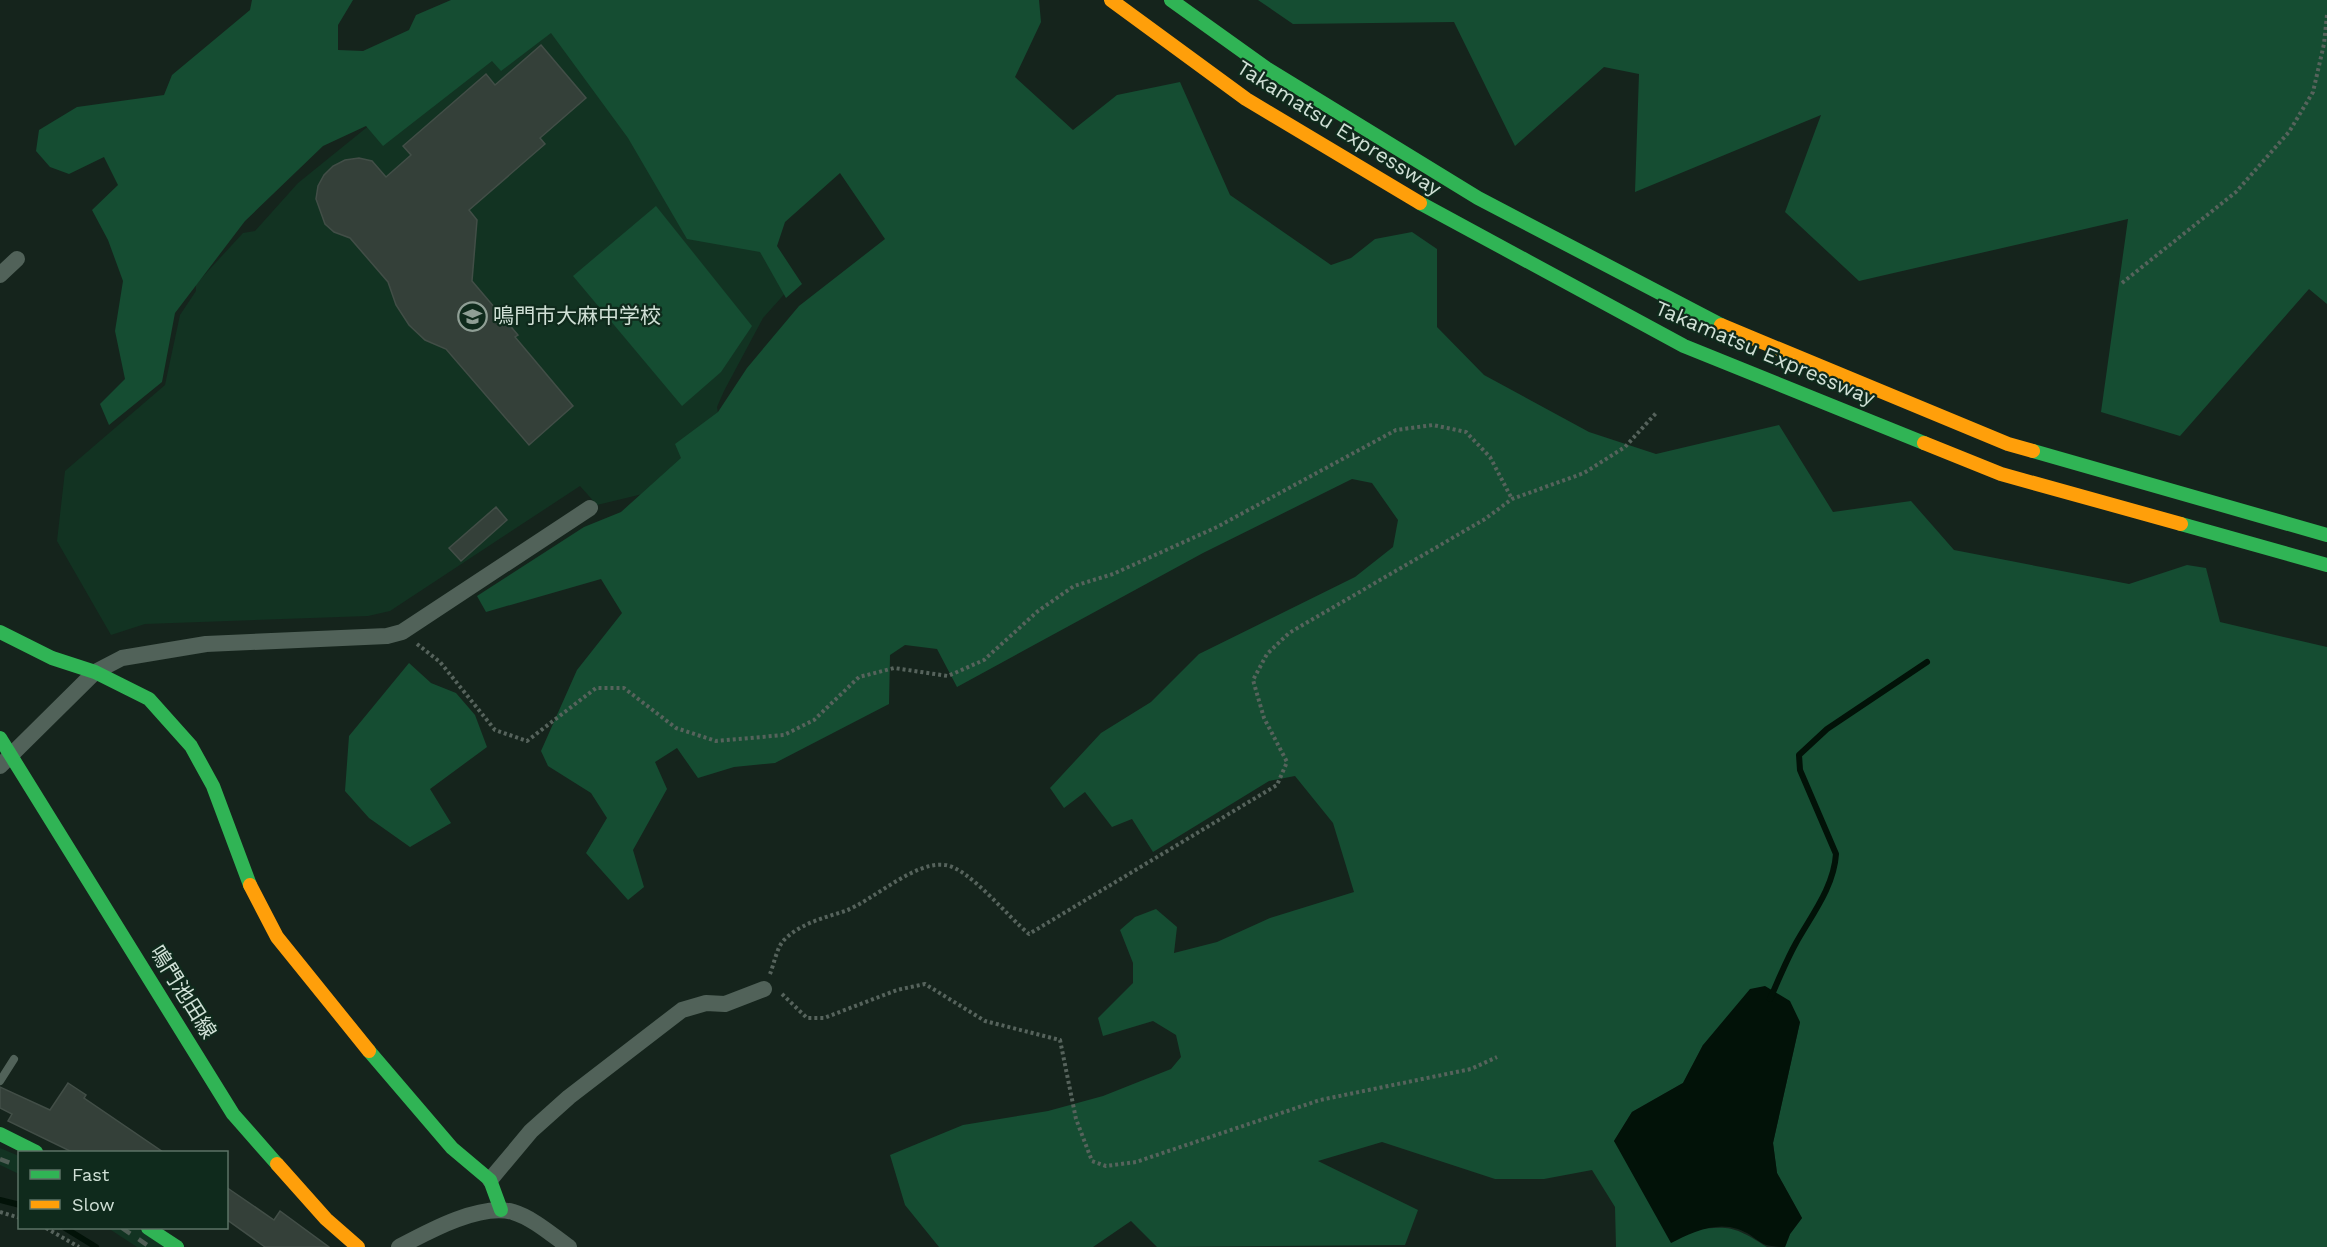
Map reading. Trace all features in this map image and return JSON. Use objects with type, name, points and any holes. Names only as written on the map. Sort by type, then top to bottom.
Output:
[{"type":"main road","name":"Takamatsu Expressway","points":[[1112,0],[1246,99],[1461,227],[1684,346],[2001,474],[2327,565]]},
{"type":"main road","name":"Takamatsu Expressway","points":[[1171,0],[1266,68],[1478,198],[1705,318],[2008,444],[2327,535]]},
{"type":"main road","points":[[0,632],[52,658],[95,672],[149,699],[191,746],[213,786],[253,894],[277,937],[407,1097],[452,1148],[490,1180],[501,1210]]},
{"type":"main road","name":"鳴門池田線","points":[[0,738],[5,761],[233,1114],[326,1219],[358,1247]]},
{"type":"main road","points":[[0,1134],[34,1151]]},
{"type":"main road","points":[[151,1229],[177,1247]]},
{"type":"street","points":[[0,275],[17,259]]},
{"type":"street","points":[[5,761],[95,672],[122,658],[206,644],[387,636],[402,632],[590,508]]},
{"type":"street","points":[[490,1180],[531,1131],[568,1097],[682,1010],[706,1003],[726,1004],[764,989]]},
{"type":"street","points":[[399,1247],[474,1214],[501,1210],[516,1213],[569,1247]]},
{"type":"lane","points":[[0,1081],[14,1059]]},
{"type":"path","points":[[2122,283],[2236,192],[2289,132],[2313,92],[2324,44],[2327,15]]},
{"type":"path","points":[[1497,1057],[1471,1070],[1320,1100],[1136,1162],[1106,1166],[1092,1161],[1076,1119],[1060,1040],[985,1021],[925,984],[897,990],[824,1018],[807,1018],[781,993],[764,989],[782,941],[819,917],[846,910],[925,867],[945,865],[965,872],[1008,918],[1029,934],[1277,785],[1287,762],[1264,718],[1253,680],[1267,654],[1289,633],[1485,519],[1512,499],[1584,473],[1624,447],[1657,412]]},
{"type":"path","points":[[402,632],[440,662],[495,730],[527,741],[596,688],[624,688],[676,728],[716,741],[784,735],[814,720],[859,677],[894,668],[948,676],[984,660],[1038,611],[1074,586],[1113,574],[1217,527],[1396,430],[1433,425],[1466,432],[1490,457],[1512,499]]},
{"type":"path","points":[[0,1212],[18,1217]]},
{"type":"path","points":[[49,1229],[79,1247]]},
{"type":"shaded area","points":[[252,0],[353,0],[338,25],[338,50],[363,51],[409,30],[416,15],[451,0],[1039,0],[1041,22],[1015,77],[1073,130],[1117,95],[1180,82],[1230,195],[1331,265],[1351,258],[1375,239],[1412,232],[1437,249],[1437,327],[1484,375],[1589,432],[1656,454],[1779,425],[1833,512],[1911,501],[1954,550],[2129,584],[2187,565],[2206,568],[2220,622],[2327,647],[2327,1247],[1785,1247],[1790,1234],[1802,1218],[1777,1173],[1773,1143],[1800,1022],[1703,1045],[1683,1083],[1632,1112],[1614,1141],[1695,1230],[1726,1228],[1740,1232],[1767,1247],[1616,1247],[1615,1207],[1592,1170],[1544,1179],[1495,1179],[1382,1142],[1318,1161],[1418,1210],[1405,1245],[1157,1247],[1131,1221],[1093,1247],[939,1247],[905,1205],[890,1155],[963,1125],[1048,1111],[1103,1096],[1171,1069],[1181,1057],[1176,1035],[1153,1021],[1103,1036],[1098,1018],[1133,983],[1133,963],[1120,930],[1135,917],[1156,909],[1177,927],[1174,953],[1217,942],[1270,918],[1354,892],[1333,823],[1295,776],[1269,781],[1153,852],[1132,819],[1112,827],[1085,792],[1064,808],[1050,788],[1101,733],[1151,702],[1199,654],[1355,577],[1393,547],[1398,520],[1372,483],[1352,479],[1203,553],[957,687],[937,649],[905,645],[890,655],[889,704],[775,763],[734,767],[698,778],[677,748],[655,762],[667,789],[633,850],[644,887],[628,900],[586,853],[607,818],[591,793],[548,766],[541,751],[577,670],[622,613],[601,579],[486,612],[477,596],[584,527],[621,512],[681,458],[675,444],[718,412],[747,368],[799,306],[885,239],[840,173],[785,222],[777,246],[802,284],[786,298],[760,252],[687,239],[628,138],[551,33],[501,71],[492,61],[383,146],[366,126],[323,146],[245,221],[175,313],[162,382],[109,425],[100,404],[125,379],[115,331],[123,281],[108,240],[92,210],[118,185],[104,157],[69,174],[50,167],[36,151],[39,130],[77,107],[164,95],[172,75],[250,10]]},
{"type":"shaded area","name":"鳴門市大麻中学校","points":[[622,0],[747,212],[788,290],[763,318],[717,407],[719,419],[655,491],[597,505],[580,486],[390,611],[368,616],[145,624],[111,635],[57,541],[65,471],[165,385],[180,315],[196,291],[196,284],[243,233],[255,231],[298,183],[460,52]]},
{"type":"shaded area","points":[[1258,0],[2327,0],[2327,304],[2309,289],[2180,436],[2101,412],[2128,219],[1859,281],[1785,212],[1821,115],[1635,192],[1639,74],[1604,67],[1515,146],[1454,22],[1293,24]]},
{"type":"shaded area","points":[[656,206],[752,326],[721,372],[682,406],[573,276]]},
{"type":"shaded area","points":[[409,663],[431,683],[456,693],[475,715],[487,747],[430,789],[451,823],[410,847],[369,818],[345,791],[349,736]]},
{"type":"shaded area","points":[[1765,986],[1790,1001],[1800,1022],[1773,1143],[1777,1173],[1802,1218],[1790,1234],[1785,1247],[1768,1245],[1738,1229],[1720,1226],[1694,1232],[1671,1243],[1614,1141],[1632,1112],[1683,1083],[1703,1045],[1750,989]]},
{"type":"shaded area","points":[[0,1148],[18,1156],[18,1174],[0,1165]]},
{"type":"shaded area","points":[[110,1229],[138,1229],[165,1247],[137,1247]]},
{"type":"building","points":[[541,45],[586,98],[540,138],[545,144],[469,210],[477,220],[472,281],[518,335],[515,337],[573,406],[529,445],[446,349],[425,340],[409,325],[396,305],[388,282],[350,238],[334,232],[325,224],[316,199],[318,186],[324,175],[333,166],[345,160],[359,158],[372,161],[386,177],[411,155],[403,146],[486,74],[495,85]]},
{"type":"building","points":[[496,507],[507,520],[461,561],[449,548]]},
{"type":"building","points":[[68,1083],[86,1095],[84,1098],[162,1151],[70,1151],[8,1121],[12,1114],[0,1108],[0,1087],[50,1110]]},
{"type":"building","points":[[228,1188],[274,1220],[280,1211],[329,1247],[265,1247],[228,1220]]},
{"type":"waterway","points":[[1770,999],[1792,950],[1826,890],[1836,854],[1800,770],[1799,755],[1827,729],[1927,662]]},
{"type":"waterway","points":[[0,1200],[18,1204]]},
{"type":"waterway","points":[[67,1229],[96,1247]]},
{"type":"railway","points":[[0,1159],[18,1166]]},
{"type":"railway","points":[[123,1229],[150,1247]]},
{"type":"traffic: fast","points":[[1171,0],[1266,68],[1478,198],[1721,325]]},
{"type":"traffic: fast","points":[[1420,203],[1684,346],[1924,443]]},
{"type":"traffic: fast","points":[[2033,451],[2327,535]]},
{"type":"traffic: fast","points":[[2181,524],[2327,565]]},
{"type":"traffic: fast","points":[[0,632],[52,658],[95,672],[149,699],[191,746],[213,786],[250,885]]},
{"type":"traffic: fast","points":[[0,738],[233,1114],[277,1164]]},
{"type":"traffic: fast","points":[[369,1051],[452,1148],[490,1180],[501,1210]]},
{"type":"traffic: fast","points":[[0,1134],[34,1151]]},
{"type":"traffic: fast","points":[[150,1229],[177,1247]]},
{"type":"traffic: slow","points":[[1111,0],[1246,99],[1420,203]]},
{"type":"traffic: slow","points":[[1721,325],[2008,444],[2033,451]]},
{"type":"traffic: slow","points":[[1924,443],[2001,474],[2181,524]]},
{"type":"traffic: slow","points":[[250,885],[277,937],[369,1051]]},
{"type":"traffic: slow","points":[[277,1164],[326,1219],[358,1247]]},
{"type":"place","name":"鳴門市大麻中学校","points":[[472,316]]}]
